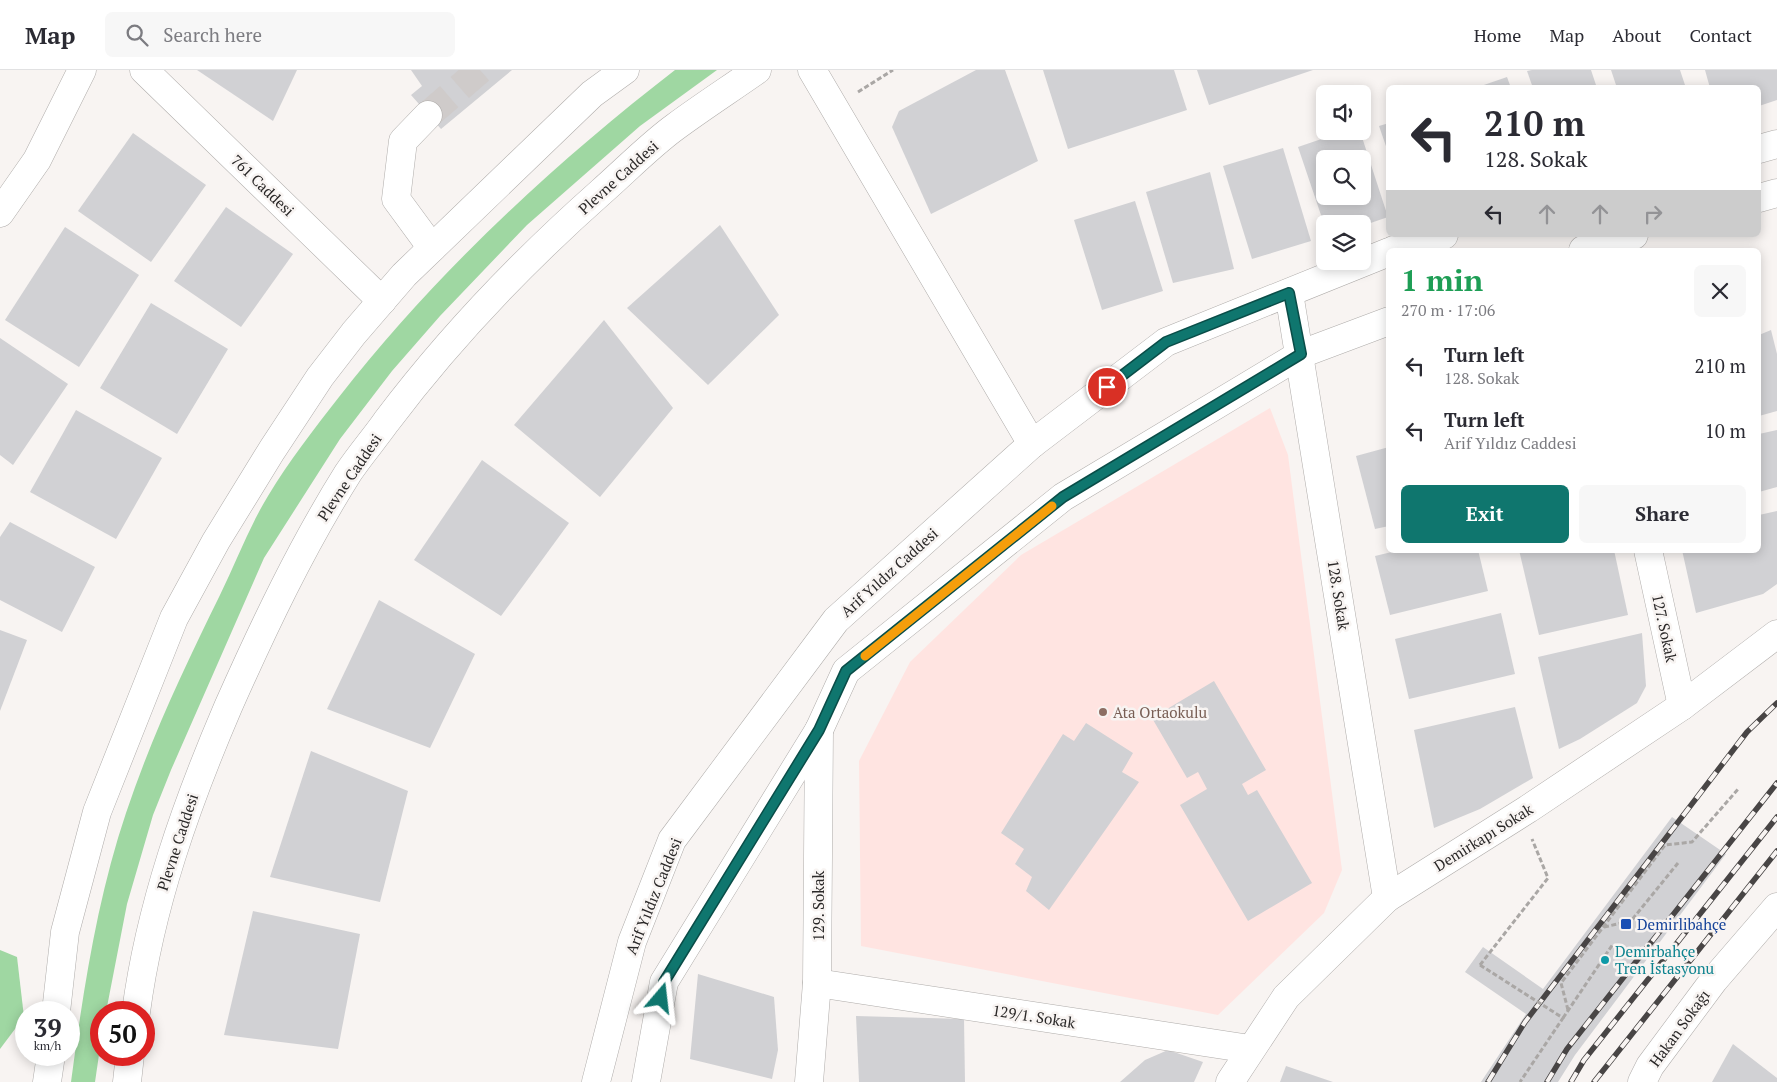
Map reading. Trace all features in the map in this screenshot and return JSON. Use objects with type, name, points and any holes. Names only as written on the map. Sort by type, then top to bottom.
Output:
[{"type":"main road","points":[[0,213],[37,160],[82,70]]},
{"type":"main road","name":"761 Caddesi","points":[[144,70],[382,301]]},
{"type":"main road","points":[[57,1001],[66,932],[97,812],[174,618],[216,541],[277,442],[320,377],[382,301],[432,248],[592,94],[625,70]]},
{"type":"main road","name":"Plevne Caddesi","points":[[137,1001],[140,978],[154,917],[178,834],[208,755],[262,629],[298,556],[350,471],[411,389],[461,330],[546,241],[673,128],[757,70]]},
{"type":"main road","points":[[812,70],[1032,444]]},
{"type":"main road","points":[[428,114],[403,141],[396,199],[432,248]]},
{"type":"main road","points":[[1761,148],[1777,144]]},
{"type":"main road","points":[[1761,197],[1777,192]]},
{"type":"main road","points":[[1401,248],[1437,237]]},
{"type":"main road","points":[[1590,248],[1627,237]]},
{"type":"main road","name":"Arif Yıldız Caddesi","points":[[596,1082],[632,942],[672,840],[836,620],[1032,444],[1166,342],[1386,253]]},
{"type":"main road","name":"128. Sokak","points":[[1289,293],[1301,354],[1387,898]]},
{"type":"main road","points":[[646,1082],[664,982],[819,730],[846,671],[1063,497],[1301,354],[1386,322]]},
{"type":"main road","name":"127. Sokak","points":[[1649,553],[1682,706]]},
{"type":"main road","name":"Demirkapı Sokak","points":[[1230,1082],[1286,997],[1387,898],[1521,814],[1682,706],[1777,634]]},
{"type":"main road","name":"129. Sokak","points":[[809,1082],[818,983],[819,730]]},
{"type":"main road","name":"Hakan Sokağı","points":[[1642,1082],[1650,1066],[1714,980],[1777,907]]},
{"type":"main road","name":"129/1. Sokak","points":[[818,983],[1250,1050]]},
{"type":"main road","points":[[47,1082],[49,1066]]},
{"type":"main road","points":[[127,1082],[129,1066]]},
{"type":"path","points":[[834,107],[893,70]]},
{"type":"path","points":[[1568,1010],[1561,983],[1665,845],[1692,842],[1739,788]]},
{"type":"path","points":[[1521,814],[1548,878],[1496,948],[1480,965],[1563,1018]]},
{"type":"path","points":[[1603,927],[1631,922],[1678,863]]},
{"type":"path","points":[[1520,1082],[1613,944]]},
{"type":"shaded area","name":"Ata Ortaokulu","points":[[1270,408],[1288,455],[1342,870],[1324,913],[1218,1015],[861,946],[859,761],[910,662],[1021,555]]},
{"type":"green space","points":[[675,70],[717,70],[640,126],[527,225],[440,316],[392,371],[340,439],[264,558],[153,815],[127,904],[108,1001],[90,1001],[90,1066],[97,1066],[95,1082],[71,1082],[73,1066],[80,1066],[80,1021],[92,946],[107,879],[126,813],[146,757],[169,702],[261,508],[311,433],[376,351],[415,307],[497,223],[584,144]]},
{"type":"green space","points":[[0,950],[17,957],[22,1001],[15,1001],[15,1029],[0,1049]]},
{"type":"building","points":[[197,70],[297,70],[273,121]]},
{"type":"building","points":[[411,70],[512,70],[441,129],[411,95],[422,86]]},
{"type":"building","points":[[976,70],[1005,70],[1038,161],[931,214],[892,127],[899,111]]},
{"type":"building","points":[[1043,70],[1174,70],[1187,110],[1068,149]]},
{"type":"building","points":[[1197,70],[1313,70],[1209,105]]},
{"type":"building","points":[[1591,70],[1596,85],[1532,85],[1527,71]]},
{"type":"building","points":[[1611,70],[1680,70],[1685,85],[1616,85]]},
{"type":"building","points":[[1705,70],[1777,70],[1777,100],[1761,105],[1761,85],[1709,85]]},
{"type":"building","points":[[1507,77],[1510,85],[1484,85]]},
{"type":"building","points":[[1386,124],[1386,146],[1379,126]]},
{"type":"building","points":[[133,133],[206,185],[151,262],[78,211]]},
{"type":"building","points":[[1319,140],[1363,140],[1366,150],[1316,150],[1316,200],[1298,147]]},
{"type":"building","points":[[1283,148],[1311,241],[1252,259],[1223,166]]},
{"type":"building","points":[[1371,165],[1386,211],[1386,218],[1371,223],[1371,215],[1321,215],[1318,205],[1371,205]]},
{"type":"building","points":[[1210,172],[1234,269],[1173,283],[1146,192]]},
{"type":"building","points":[[1135,201],[1163,291],[1102,310],[1074,220]]},
{"type":"building","points":[[226,207],[293,254],[241,327],[174,281]]},
{"type":"building","points":[[720,225],[779,315],[708,385],[627,308]]},
{"type":"building","points":[[65,227],[139,275],[79,367],[5,320]]},
{"type":"building","points":[[151,303],[228,349],[177,434],[100,388]]},
{"type":"building","points":[[604,320],[673,408],[600,497],[514,425]]},
{"type":"building","points":[[1771,330],[1777,354],[1777,411],[1761,415],[1761,334]]},
{"type":"building","points":[[0,338],[68,384],[13,465],[0,455]]},
{"type":"building","points":[[76,410],[162,458],[116,539],[30,492]]},
{"type":"building","points":[[1777,430],[1777,487],[1761,491],[1761,434]]},
{"type":"building","points":[[1386,448],[1386,527],[1375,529],[1356,456]]},
{"type":"building","points":[[482,460],[569,523],[501,616],[414,560]]},
{"type":"building","points":[[1777,511],[1777,584],[1763,594],[1696,613],[1683,553],[1761,553],[1761,515]]},
{"type":"building","points":[[10,522],[95,567],[62,632],[0,600],[0,537]]},
{"type":"building","points":[[1388,553],[1479,553],[1488,591],[1390,615],[1375,556]]},
{"type":"building","points":[[1520,553],[1615,553],[1628,615],[1539,635]]},
{"type":"building","points":[[379,600],[475,654],[430,748],[327,709]]},
{"type":"building","points":[[1501,613],[1515,674],[1409,699],[1395,639]]},
{"type":"building","points":[[0,630],[27,640],[0,711]]},
{"type":"building","points":[[1642,633],[1646,686],[1637,703],[1580,739],[1559,749],[1538,657]]},
{"type":"building","points":[[1214,681],[1266,770],[1242,784],[1248,795],[1257,790],[1312,883],[1248,921],[1180,805],[1207,789],[1198,772],[1187,778],[1152,718]]},
{"type":"building","points":[[1515,707],[1533,778],[1480,809],[1434,828],[1414,730]]},
{"type":"building","points":[[1086,723],[1133,753],[1122,772],[1139,782],[1049,910],[1026,891],[1032,877],[1015,864],[1024,849],[1001,833],[1063,734],[1074,741]]},
{"type":"building","points":[[311,751],[408,791],[380,902],[270,877]]},
{"type":"building","name":"Demirbahçe Tren İstasyonu","points":[[1672,817],[1726,854],[1575,1055],[1558,1082],[1481,1082],[1526,1014],[1465,972],[1483,947],[1543,989]]},
{"type":"building","points":[[253,911],[360,934],[338,1049],[224,1035]]},
{"type":"building","points":[[698,974],[774,997],[778,1050],[772,1079],[690,1059]]},
{"type":"building","points":[[856,1016],[964,1019],[965,1082],[859,1082]]},
{"type":"building","points":[[1733,1044],[1777,1078],[1777,1082],[1712,1082]]},
{"type":"building","points":[[1168,1050],[1203,1062],[1194,1082],[1120,1082],[1145,1060]]},
{"type":"building","points":[[1286,1066],[1333,1082],[1280,1082]]},
{"type":"tunnel","points":[[428,115],[480,70]]},
{"type":"railway","points":[[1488,1082],[1525,1022],[1747,732],[1777,703]]},
{"type":"railway","points":[[1547,1082],[1567,1049],[1777,783]]},
{"type":"railway","points":[[1571,1082],[1584,1060],[1777,817]]},
{"type":"railway","points":[[1594,1082],[1777,851]]},
{"type":"slow traffic","points":[[865,656],[1052,506]]},
{"type":"place","name":"Ata Ortaokulu","points":[[1103,712]]},
{"type":"place","name":"Demirlibahçe","points":[[1626,924]]},
{"type":"place","name":"Demirbahçe Tren İstasyonu","points":[[1605,960]]},
{"type":"route","points":[[661,998],[664,982],[819,730],[846,671],[1063,497],[1301,354],[1289,293],[1166,342],[1107,387]]}]
